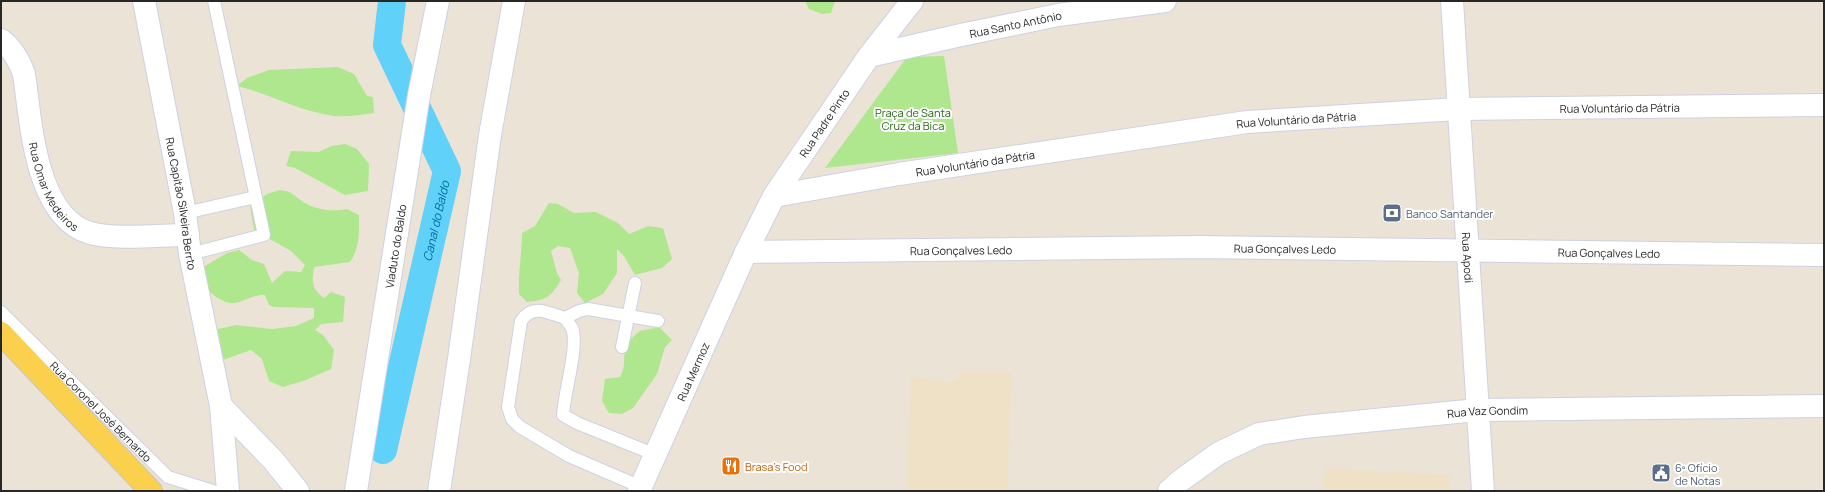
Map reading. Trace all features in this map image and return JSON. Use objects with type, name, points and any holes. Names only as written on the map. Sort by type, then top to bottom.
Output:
[{"type":"main road","name":"Rua Coronel José Bernardo","points":[[1,333],[152,491]]},
{"type":"street","name":"Rua Capitão Silveira Berrto","points":[[144,1],[195,210],[189,244],[221,406],[228,491]]},
{"type":"street","name":"Viaduto do Baldo","points":[[356,491],[419,95],[438,1]]},
{"type":"street","points":[[439,491],[490,135],[514,1]]},
{"type":"street","name":"Rua Padre Pinto","points":[[746,252],[774,196],[869,56],[912,1]]},
{"type":"street","name":"Rua Santo Antônio","points":[[869,56],[961,34],[1058,15],[1165,1]]},
{"type":"street","name":"Rua Apodi","points":[[1452,1],[1483,491]]},
{"type":"street","name":"Rua Omar Medeiros","points":[[1,40],[11,49],[19,61],[24,74],[39,170],[46,189],[70,221],[89,232],[105,236],[189,244]]},
{"type":"street","name":"Rua Voluntário da Pátria","points":[[774,196],[900,174],[1247,122],[1458,109],[1824,105]]},
{"type":"street","name":"Rua Gonçalves Ledo","points":[[746,252],[1201,247],[1467,249],[1824,255]]},
{"type":"street","name":"Rua Mermoz","points":[[640,489],[746,252]]},
{"type":"street","points":[[221,406],[273,460],[298,491]]},
{"type":"street","name":"Rua Vaz Gondim","points":[[1169,491],[1180,481],[1219,453],[1259,434],[1304,427],[1477,410],[1824,406]]},
{"type":"lane","points":[[189,244],[212,248],[264,235],[254,197],[214,1]]},
{"type":"lane","points":[[195,210],[254,197]]},
{"type":"lane","points":[[622,347],[627,315],[635,283]]},
{"type":"lane","points":[[640,489],[569,456],[520,427],[512,419],[508,408],[521,321],[526,314],[536,310],[565,318],[579,311],[588,309],[658,321]]},
{"type":"lane","name":"Rua Coronel José Bernardo","points":[[1,312],[168,477],[213,491]]},
{"type":"lane","points":[[565,318],[572,329],[574,343],[563,403],[563,415],[576,423],[656,455]]},
{"type":"shaded area","points":[[962,371],[1012,373],[1007,491],[907,491],[910,377],[952,382]]},
{"type":"shaded area","points":[[1326,468],[1450,475],[1450,491],[1322,491]]},
{"type":"green space","points":[[805,1],[835,1],[831,13],[822,14],[809,9]]},
{"type":"green space","name":"Praça de Santa Cruz da Bica","points":[[944,56],[958,153],[825,168],[907,57]]},
{"type":"green space","points":[[338,67],[354,74],[367,96],[373,97],[374,113],[334,116],[316,113],[237,86],[247,78],[269,70]]},
{"type":"green space","points":[[345,144],[357,149],[369,164],[368,191],[345,195],[295,168],[286,166],[291,151],[319,152],[331,146]]},
{"type":"green space","points":[[280,190],[290,193],[307,204],[318,208],[330,210],[347,209],[359,215],[359,233],[356,251],[350,262],[314,267],[313,284],[320,295],[324,298],[331,292],[345,297],[343,322],[321,324],[315,330],[323,335],[334,350],[331,369],[306,380],[283,387],[269,381],[262,359],[251,350],[223,360],[214,330],[236,325],[272,329],[296,326],[314,318],[314,308],[274,307],[269,305],[265,295],[231,303],[219,298],[205,288],[205,266],[227,253],[239,250],[252,260],[264,264],[272,283],[285,271],[301,272],[305,265],[291,251],[254,230],[250,206],[267,194]]},
{"type":"green space","points":[[549,203],[558,204],[574,213],[596,212],[618,223],[629,234],[648,226],[663,228],[672,259],[662,268],[635,275],[624,256],[617,249],[617,273],[603,294],[585,303],[577,293],[579,273],[570,248],[558,246],[551,251],[557,273],[561,280],[547,297],[527,302],[519,294],[522,233],[535,226]]},
{"type":"green space","points":[[658,326],[672,340],[665,347],[657,374],[633,408],[622,414],[609,413],[602,401],[605,379],[620,377],[624,367],[626,347],[633,337],[640,331]]},
{"type":"waterway","name":"Canal do Baldo","points":[[383,450],[447,171],[387,45],[392,1]]},
{"type":"place","name":"Banco Santander","points":[[1392,213]]},
{"type":"place","name":"Brasa's Food","points":[[731,466]]},
{"type":"place","name":"6º Ofício de Notas","points":[[1661,473]]}]
